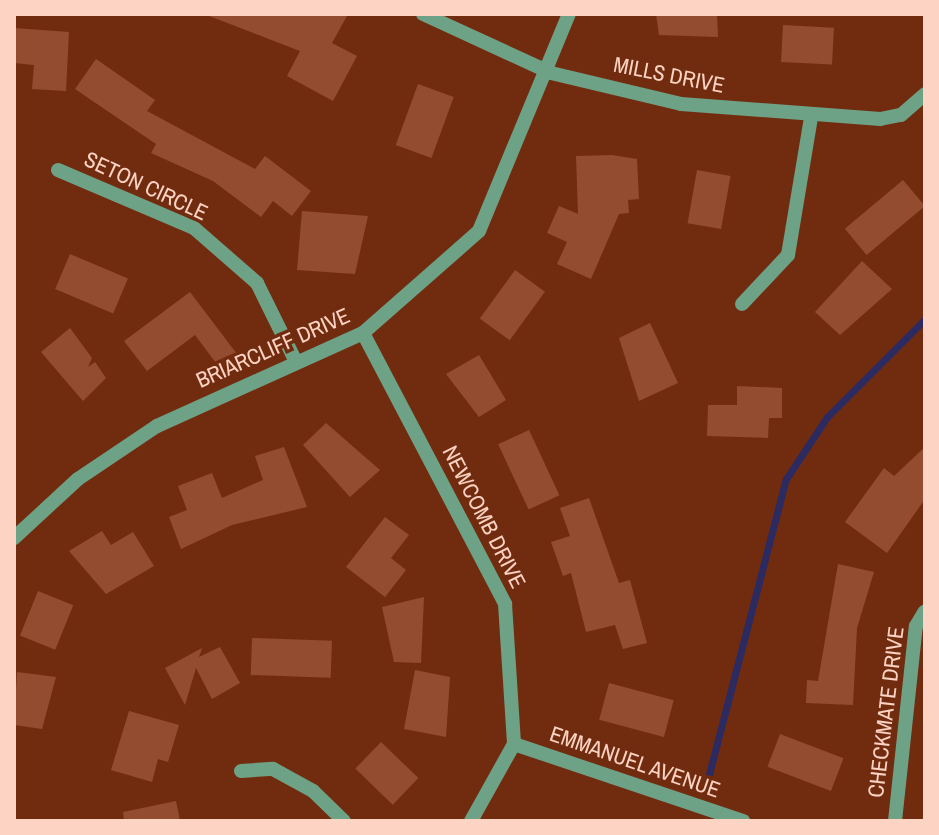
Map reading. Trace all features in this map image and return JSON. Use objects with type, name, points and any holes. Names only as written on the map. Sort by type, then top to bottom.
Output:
[{"type":"street","name":"MILLS DRIVE","points":[[423,14],[551,73],[681,104],[811,117],[880,119],[921,100]]},
{"type":"street","name":"BRIARCLIFF DRIVE","points":[[14,538],[78,479],[157,426],[295,360],[363,333],[479,231],[551,73],[569,14]]},
{"type":"street","points":[[742,304],[788,255],[796,233],[811,117]]},
{"type":"street","name":"SETON CIRCLE","points":[[58,170],[194,228],[257,283],[295,360]]},
{"type":"street","name":"NEWCOMB DRIVE","points":[[363,333],[505,604],[514,744]]},
{"type":"street","name":"CHECKMATE DRIVE","points":[[895,821],[916,626],[925,611]]},
{"type":"street","points":[[471,821],[514,744]]},
{"type":"street","name":"EMMANUEL AVENUE","points":[[514,744],[743,821]]},
{"type":"street","points":[[241,771],[273,769],[313,791],[344,821]]},
{"type":"building","points":[[204,14],[348,14],[332,43],[357,56],[333,101],[287,76],[300,51]]},
{"type":"building","points":[[656,14],[717,14],[718,37],[659,35]]},
{"type":"building","points":[[783,25],[834,28],[832,65],[781,62]]},
{"type":"building","points":[[14,28],[69,32],[66,91],[32,89],[34,65],[14,63]]},
{"type":"building","points":[[96,59],[155,100],[147,111],[255,169],[265,156],[311,191],[292,216],[273,201],[261,217],[213,181],[151,153],[156,144],[75,89]]},
{"type":"building","points":[[418,84],[454,97],[431,158],[396,145]]},
{"type":"building","points":[[612,155],[637,159],[639,199],[628,200],[629,213],[619,214],[591,279],[557,264],[567,242],[547,233],[559,206],[578,214],[576,156]]},
{"type":"building","points":[[697,170],[730,176],[721,229],[688,223]]},
{"type":"building","points":[[903,180],[925,206],[867,255],[845,229]]},
{"type":"building","points":[[302,211],[368,216],[355,274],[297,270]]},
{"type":"building","points":[[70,254],[128,279],[113,314],[55,289]]},
{"type":"building","points":[[862,261],[892,289],[840,335],[815,312]]},
{"type":"building","points":[[515,270],[545,292],[510,340],[480,319]]},
{"type":"building","points":[[190,292],[240,358],[222,371],[195,335],[147,371],[124,341]]},
{"type":"building","points":[[650,323],[678,383],[639,401],[619,338]]},
{"type":"building","points":[[70,328],[92,358],[88,367],[95,362],[106,378],[83,401],[41,352]]},
{"type":"building","points":[[479,355],[506,400],[479,417],[446,374]]},
{"type":"building","points":[[737,386],[782,388],[782,418],[769,418],[768,438],[707,436],[708,405],[737,405]]},
{"type":"building","points":[[326,423],[380,470],[350,497],[303,445]]},
{"type":"building","points":[[529,430],[559,495],[529,510],[498,444]]},
{"type":"building","points":[[284,447],[307,507],[232,525],[181,549],[169,517],[187,510],[178,486],[212,473],[222,498],[263,480],[255,456]]},
{"type":"building","points":[[925,447],[925,499],[887,553],[845,522],[884,468],[894,476]]},
{"type":"building","points":[[589,498],[619,583],[630,580],[647,643],[623,649],[615,625],[586,632],[571,573],[563,576],[551,542],[570,536],[560,508]]},
{"type":"building","points":[[385,517],[409,535],[391,558],[406,570],[385,597],[346,567]]},
{"type":"building","points":[[102,531],[111,545],[133,532],[154,566],[106,594],[69,551]]},
{"type":"building","points":[[838,564],[874,572],[857,628],[853,705],[806,703],[807,680],[818,681]]},
{"type":"building","points":[[38,591],[73,605],[55,650],[20,636]]},
{"type":"building","points":[[424,597],[421,663],[394,662],[382,607]]},
{"type":"building","points":[[252,638],[332,641],[331,678],[251,675]]},
{"type":"building","points":[[220,647],[240,683],[212,699],[196,668],[185,705],[165,668],[202,648],[199,657]]},
{"type":"building","points":[[415,670],[450,677],[446,737],[404,729]]},
{"type":"building","points":[[17,672],[56,677],[42,729],[14,725]]},
{"type":"building","points":[[609,683],[674,700],[664,737],[599,720]]},
{"type":"building","points":[[129,711],[179,725],[168,762],[158,759],[152,782],[111,770]]},
{"type":"building","points":[[780,734],[843,758],[831,791],[767,767]]},
{"type":"building","points":[[381,742],[418,778],[393,805],[355,769]]},
{"type":"building","points":[[176,801],[180,821],[124,821],[123,812]]},
{"type":"waterway","points":[[709,774],[786,479],[827,417],[925,319]]}]
